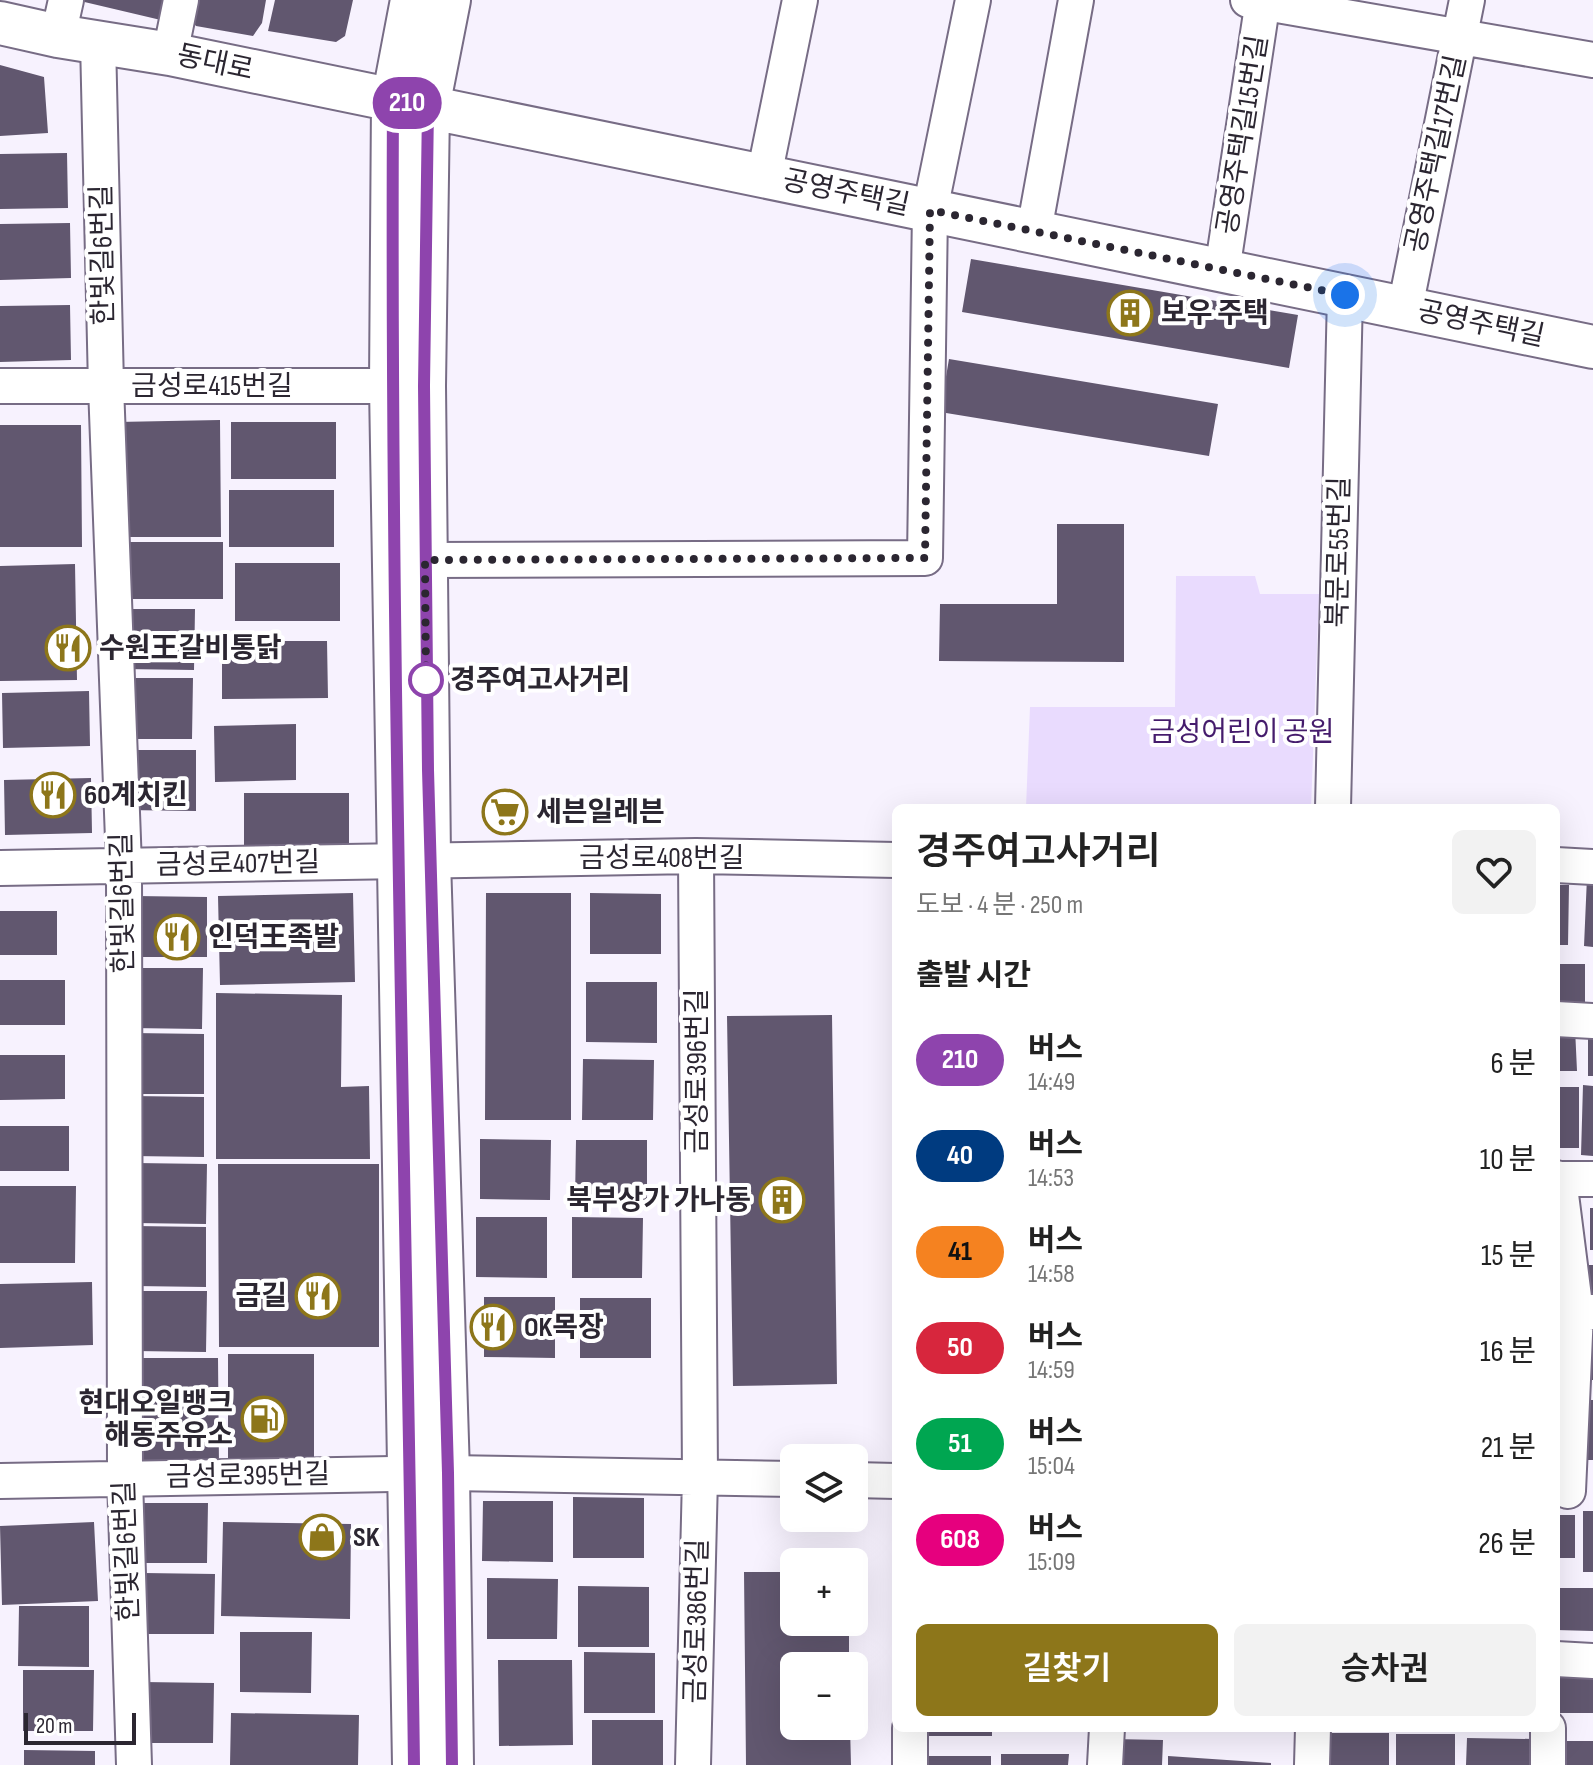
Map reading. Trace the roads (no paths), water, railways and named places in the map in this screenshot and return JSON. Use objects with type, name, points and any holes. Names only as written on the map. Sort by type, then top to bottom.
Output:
[{"type":"street","points":[[170,54],[181,0]]},
{"type":"street","points":[[412,0],[408,386],[413,861],[428,1473],[452,1765]]},
{"type":"street","points":[[411,103],[449,0]]},
{"type":"street","points":[[764,176],[800,0]]},
{"type":"street","points":[[425,560],[925,558],[930,210],[973,0]]},
{"type":"street","points":[[1034,231],[1076,0]]},
{"type":"street","name":"공영주택길17번길","points":[[1405,308],[1467,0]]},
{"type":"street","points":[[1258,1],[1593,60]]},
{"type":"street","name":"공영주택길15번길","points":[[1222,271],[1258,1]]},
{"type":"street","name":"동대로","points":[[0,23],[74,26],[170,54],[411,103]]},
{"type":"street","name":"한빛길6번길","points":[[74,26],[106,386],[124,866],[125,1479],[134,1765]]},
{"type":"street","name":"공영주택길","points":[[411,103],[1593,347]]},
{"type":"street","name":"북문로55번길","points":[[1333,804],[1345,295]]},
{"type":"street","name":"금성로415번길","points":[[0,386],[408,386]]},
{"type":"street","points":[[408,386],[425,560],[413,861]]},
{"type":"street","name":"금성로408번길","points":[[413,861],[696,856],[892,860]]},
{"type":"street","name":"금성로396번길","points":[[696,856],[700,1477]]},
{"type":"street","name":"금성로407번길","points":[[0,868],[413,861]]},
{"type":"street","points":[[1560,865],[1593,867]]},
{"type":"street","points":[[1560,1019],[1593,1021]]},
{"type":"street","points":[[1560,1178],[1593,1179]]},
{"type":"street","points":[[1560,1192],[1585,1313],[1572,1491]]},
{"type":"street","points":[[428,1473],[780,1479]]},
{"type":"street","points":[[414,1765],[428,1473]]},
{"type":"street","name":"금성로395번길","points":[[0,1481],[428,1473]]},
{"type":"street","name":"금성로386번길","points":[[693,1765],[700,1477]]},
{"type":"street","points":[[868,1480],[892,1481]]},
{"type":"street","points":[[1560,1659],[1593,1661]]},
{"type":"street","points":[[910,1732],[910,1765]]},
{"type":"street","points":[[1105,1765],[1107,1732]]},
{"type":"street","points":[[1312,1765],[1313,1732]]},
{"type":"street","points":[[1548,1732],[1548,1765]]},
{"type":"place","name":"보우 주택","points":[[1130,313]]},
{"type":"place","name":"수원王갈비통닭","points":[[68,648]]},
{"type":"place","name":"경주여고사거리","points":[[426,680]]},
{"type":"place","name":"60계치킨","points":[[53,795]]},
{"type":"place","name":"세븐일레븐","points":[[505,812]]},
{"type":"place","name":"인덕王족발","points":[[177,937]]},
{"type":"place","name":"북부상가 가나동","points":[[782,1200]]},
{"type":"place","name":"금길","points":[[318,1296]]},
{"type":"place","name":"OK목장","points":[[493,1327]]},
{"type":"place","name":"현대오일뱅크 해동주유소","points":[[264,1419]]},
{"type":"place","name":"SK","points":[[322,1537]]},
{"type":"park label","name":"금성어린이 공원","points":[[1242,732]]}]
